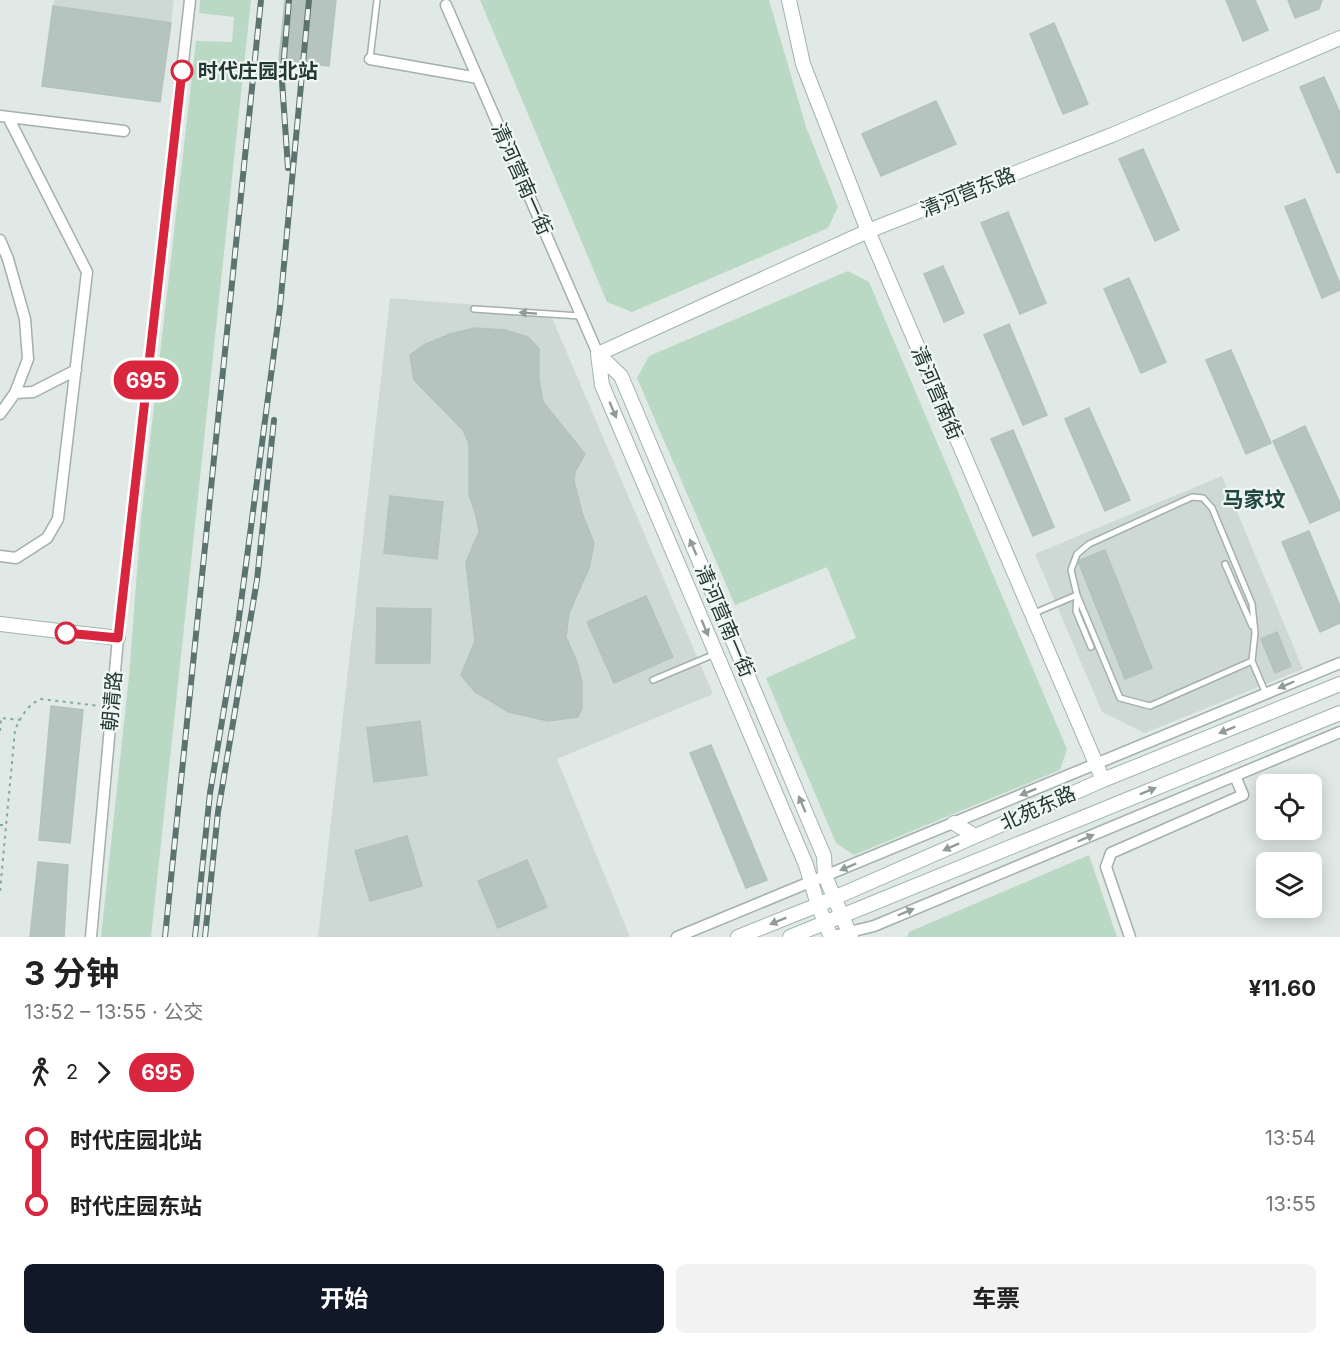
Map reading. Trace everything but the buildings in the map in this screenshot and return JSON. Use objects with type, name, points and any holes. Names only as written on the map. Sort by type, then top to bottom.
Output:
[{"type":"street","name":"朝清路","points":[[92,937],[118,638],[190,0]]},
{"type":"street","name":"清河营南街","points":[[789,0],[803,64],[868,231],[1103,780]]},
{"type":"street","name":"清河营南一街","points":[[446,5],[598,354],[602,385],[806,865],[830,937]]},
{"type":"street","name":"清河营东路","points":[[598,354],[868,231],[1112,135],[1340,38]]},
{"type":"street","points":[[370,59],[478,78]]},
{"type":"street","points":[[4,117],[124,131]]},
{"type":"street","points":[[0,556],[16,558],[47,538],[58,519],[87,272],[4,117]]},
{"type":"street","points":[[0,240],[8,259],[25,320],[28,360],[15,393],[0,414]]},
{"type":"street","name":"清河营南一街","points":[[598,354],[621,376],[824,856],[825,876],[849,934]]},
{"type":"street","points":[[15,393],[33,392],[76,370]]},
{"type":"street","points":[[0,624],[118,638]]},
{"type":"street","points":[[677,937],[1340,663]]},
{"type":"street","name":"北苑东路","points":[[738,937],[818,905],[1103,780],[1340,684]]},
{"type":"street","name":"北苑东路","points":[[790,937],[1340,713]]},
{"type":"street","points":[[830,937],[849,934],[873,926],[1340,732]]},
{"type":"street","points":[[1130,937],[1106,867],[1111,853],[1243,795],[1235,776]]},
{"type":"street","points":[[954,823],[975,836]]},
{"type":"lane","points":[[370,59],[377,0]]},
{"type":"lane","points":[[474,309],[582,316]]},
{"type":"lane","points":[[1252,661],[1150,706],[1120,698],[1077,595],[1071,570],[1077,554],[1089,544],[1192,497],[1203,498],[1212,508],[1252,604],[1255,633],[1252,661],[1266,694]]},
{"type":"lane","points":[[1225,564],[1255,633]]},
{"type":"lane","points":[[1032,614],[1077,595]]},
{"type":"lane","points":[[1077,595],[1076,611],[1090,647]]},
{"type":"lane","points":[[653,680],[716,653]]},
{"type":"path","points":[[0,891],[15,730],[20,720],[33,702],[41,699],[112,708]]},
{"type":"path","points":[[0,731],[1,718],[20,720]]},
{"type":"path","points":[[0,825],[6,825]]},
{"type":"shaded area","points":[[54,0],[174,0],[171,23],[53,6]]},
{"type":"shaded area","points":[[390,298],[549,311],[713,694],[557,759],[630,937],[318,937]]},
{"type":"shaded area","points":[[1222,476],[1303,669],[1145,733],[1102,712],[1035,554]]},
{"type":"green space","points":[[200,0],[251,0],[151,937],[101,937],[129,676],[141,519],[196,41],[232,42],[234,17],[199,13]]},
{"type":"green space","points":[[480,0],[769,0],[806,127],[838,207],[828,228],[632,312],[607,302]]},
{"type":"green space","points":[[848,271],[869,282],[1067,749],[1060,770],[854,855],[836,843],[766,678],[856,638],[827,567],[735,605],[637,378],[649,356]]},
{"type":"green space","points":[[1089,855],[1117,937],[907,937],[909,932]]},
{"type":"railway","points":[[165,937],[261,0]]},
{"type":"railway","points":[[288,168],[282,81],[289,0]]},
{"type":"railway","points":[[195,937],[210,793],[238,625],[280,307],[309,0]]},
{"type":"railway","points":[[205,937],[218,812],[257,580],[274,420]]},
{"type":"bus line","name":"695","points":[[66,633],[118,638],[182,71]]},
{"type":"place","name":"时代庄园北站","points":[[182,71]]},
{"type":"district","name":"马家坟","points":[[1254,500]]}]
